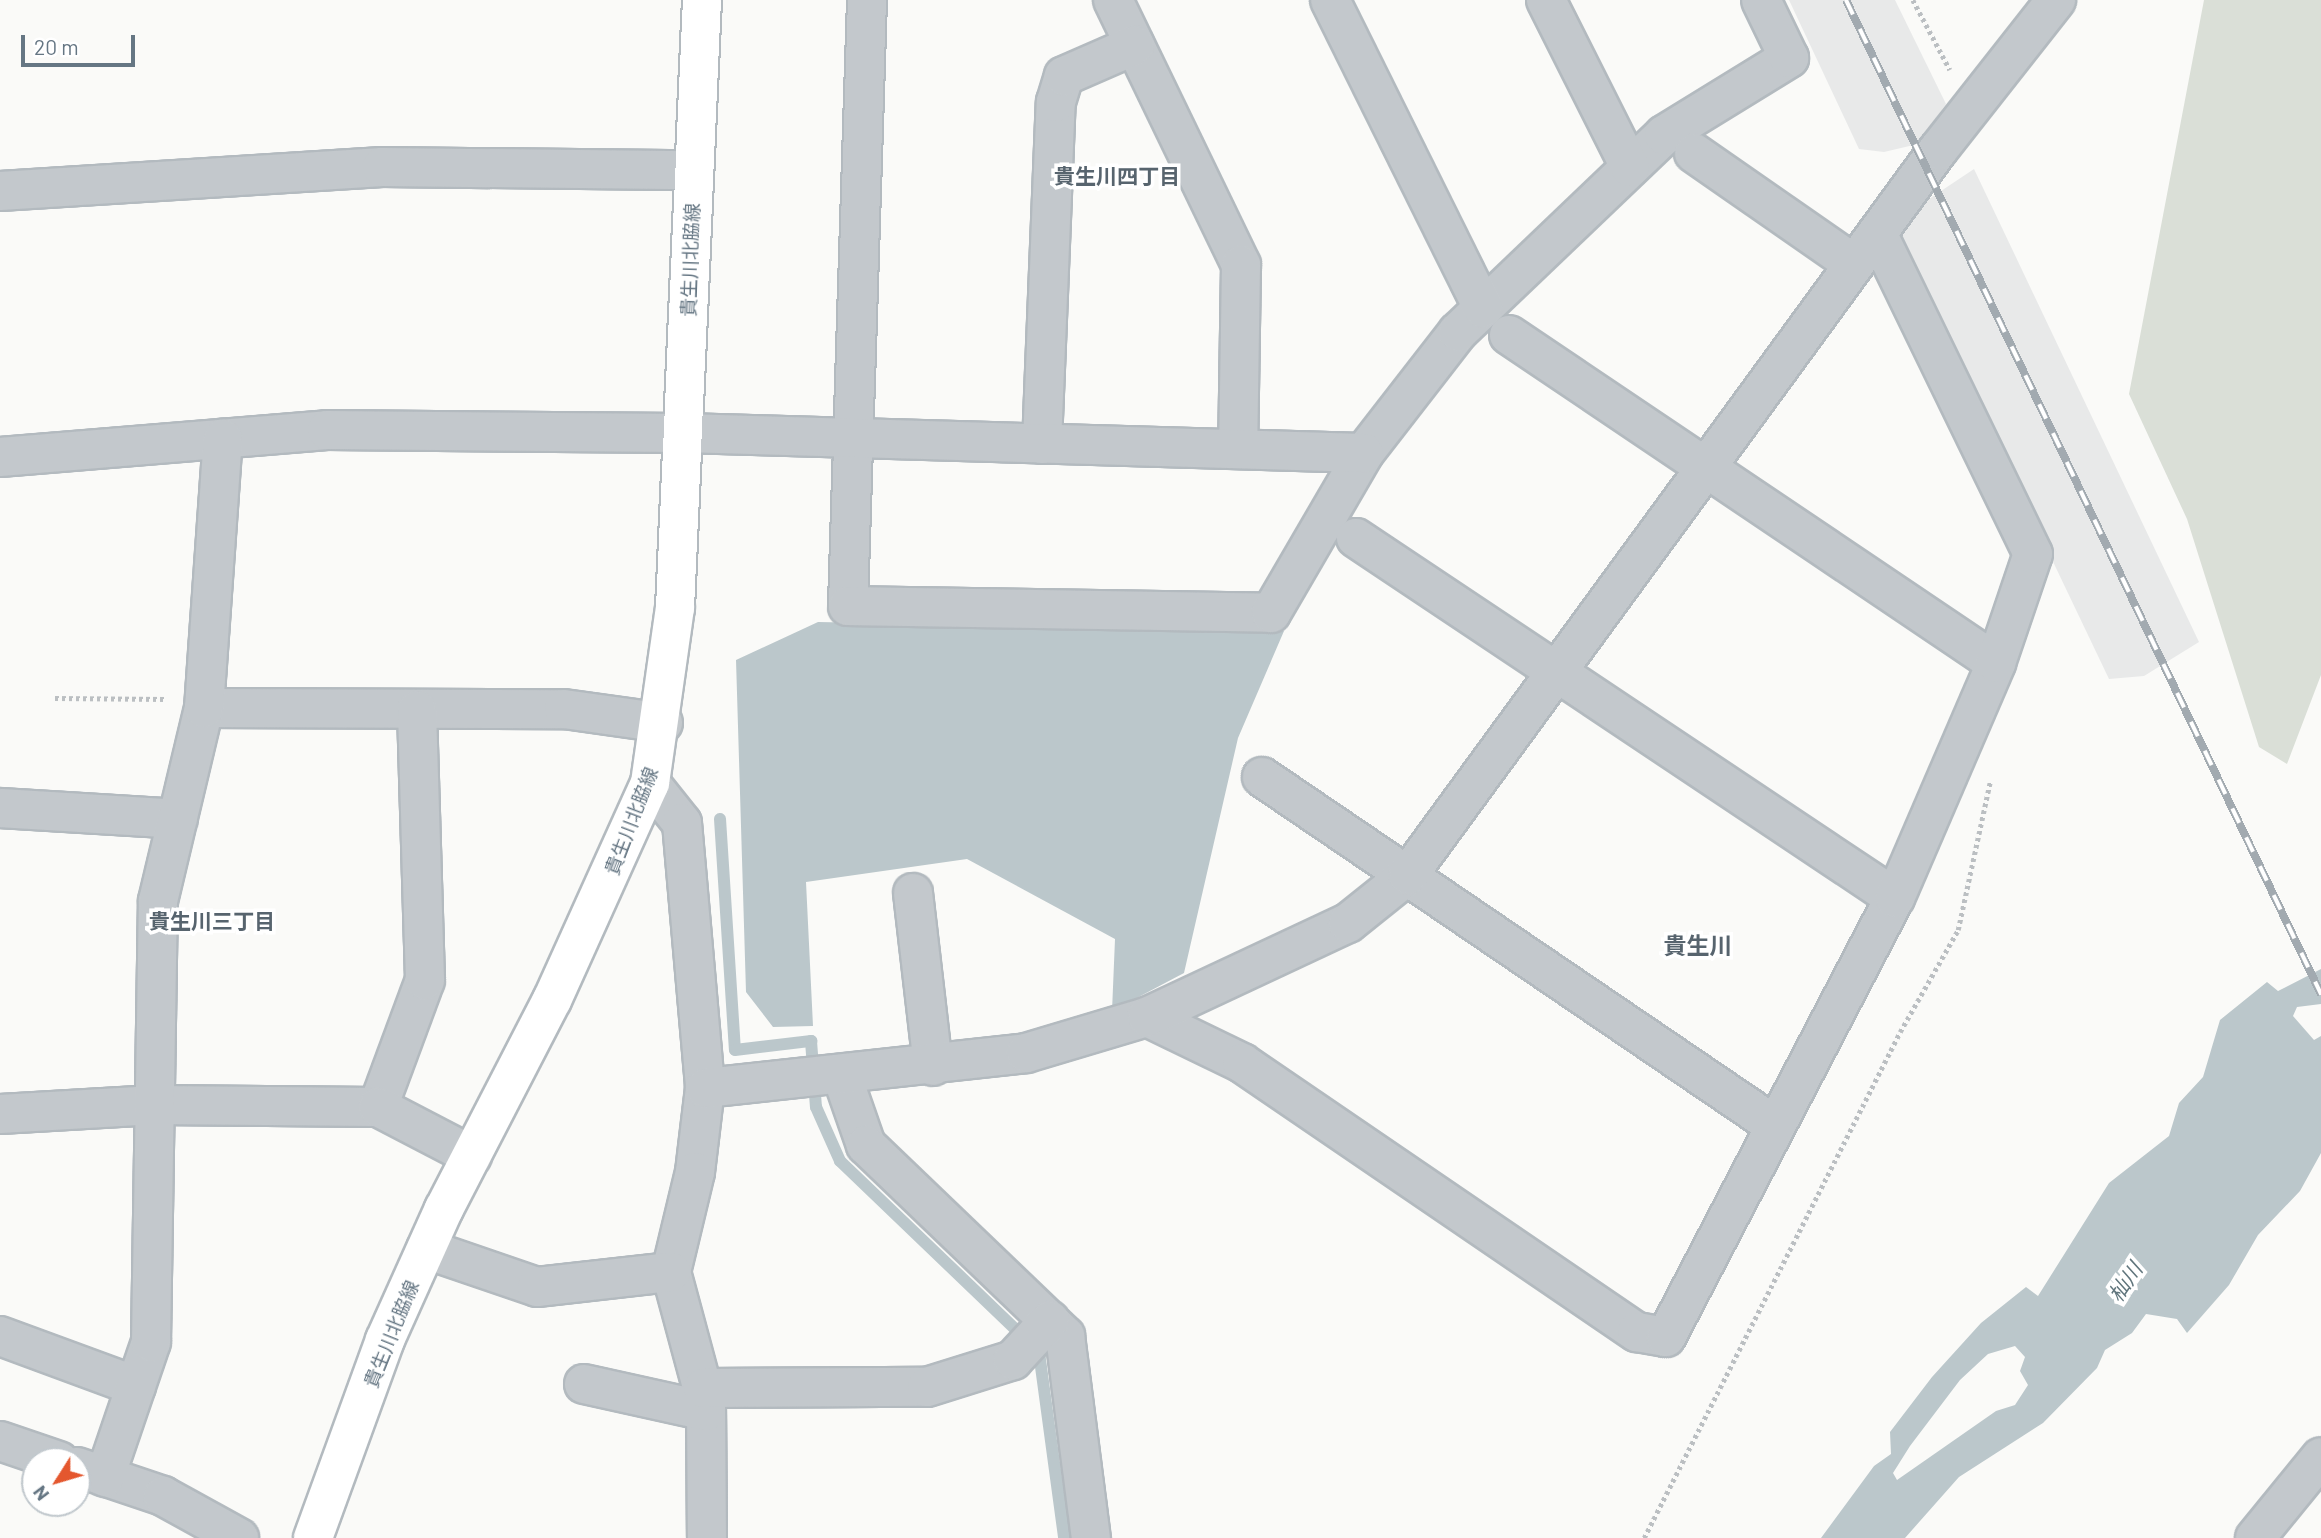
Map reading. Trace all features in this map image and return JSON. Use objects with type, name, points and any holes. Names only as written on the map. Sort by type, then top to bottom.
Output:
[{"type":"main road","name":"貴生川北脇線","points":[[313,1538],[385,1340],[426,1249],[552,1000],[650,783],[663,723],[684,433],[692,170],[702,0]]},
{"type":"street","points":[[867,0],[848,606],[1270,613],[1364,453],[1399,402],[1496,321],[1630,167],[1664,135],[1789,58],[1761,0]]},
{"type":"street","points":[[1113,0],[1241,265],[1238,449]]},
{"type":"street","points":[[1329,0],[1496,321],[1996,663]]},
{"type":"street","points":[[1546,0],[1630,167]]},
{"type":"street","points":[[705,1088],[823,1078],[1026,1053],[1147,1017],[1324,939],[1408,875],[1971,109],[2056,0]]},
{"type":"street","points":[[1042,444],[1056,102],[1065,76],[1135,45]]},
{"type":"street","points":[[1147,1017],[1242,1063],[1637,1332],[1666,1337],[1774,1125],[1895,898],[1996,663],[2033,554],[1867,251],[1694,153]]},
{"type":"street","points":[[0,191],[382,167],[692,170]]},
{"type":"street","points":[[0,457],[327,430],[684,433],[1364,453]]},
{"type":"street","points":[[223,439],[204,708],[158,901],[150,1342],[136,1387],[91,1472],[163,1496],[239,1538]]},
{"type":"street","points":[[1356,538],[1895,898]]},
{"type":"street","points":[[204,708],[564,709],[663,723]]},
{"type":"street","points":[[378,1107],[425,979],[417,710]]},
{"type":"street","points":[[1262,777],[1774,1125]]},
{"type":"street","points":[[650,783],[682,823],[705,1088],[695,1172],[671,1272],[704,1399],[706,1538]]},
{"type":"street","points":[[0,808],[178,819]]},
{"type":"street","points":[[913,893],[933,1066]]},
{"type":"street","points":[[823,1078],[866,1145],[1065,1336],[1091,1538]]},
{"type":"street","points":[[0,1114],[155,1105],[378,1107],[472,1156]]},
{"type":"street","points":[[426,1249],[537,1287],[671,1272]]},
{"type":"street","points":[[584,1384],[704,1399],[927,1387],[1013,1360],[1050,1320]]},
{"type":"street","points":[[0,1336],[136,1387]]},
{"type":"street","points":[[0,1441],[21,1448]]},
{"type":"street","points":[[2255,1538],[2321,1457]]},
{"type":"path","points":[[1913,0],[1971,109]]},
{"type":"path","points":[[55,698],[183,698],[204,708]]},
{"type":"path","points":[[1644,1538],[1900,1032],[1958,930],[1991,776]]},
{"type":"shaded area","points":[[1789,0],[1895,0],[1946,104],[1918,144],[1884,152],[1859,149]]},
{"type":"shaded area","points":[[2204,0],[2321,0],[2321,675],[2287,764],[2259,747],[2187,519],[2129,394]]},
{"type":"shaded area","points":[[1974,169],[2199,642],[2144,676],[2109,679],[1898,237],[1917,207]]},
{"type":"water","points":[[818,622],[1284,631],[1238,738],[1184,973],[1112,1011],[1115,939],[967,859],[806,882],[813,1026],[773,1027],[746,992],[736,660]]},
{"type":"water","name":"杣川","points":[[2321,969],[2321,1004],[2297,1007],[2293,1016],[2314,1040],[2321,1036],[2321,1153],[2300,1191],[2258,1235],[2229,1285],[2187,1333],[2177,1319],[2146,1314],[2132,1333],[2105,1350],[2097,1368],[2043,1423],[1959,1477],[1905,1538],[1821,1538],[1874,1466],[1891,1454],[1890,1432],[1932,1377],[1981,1323],[2026,1287],[2038,1296],[2109,1183],[2169,1136],[2179,1103],[2203,1077],[2220,1020],[2267,982],[2278,991]],"holes":[[[2015,1346],[2025,1357],[2020,1371],[2028,1385],[2015,1405],[1996,1411],[1897,1480],[1893,1473],[1910,1446],[1960,1380],[1988,1354]]]},
{"type":"waterway","points":[[720,819],[735,1050],[811,1041],[816,1107],[840,1161],[1039,1352],[1064,1538]]},
{"type":"railway","points":[[1846,0],[2321,994]]},
{"type":"district","name":"貴生川四丁目","points":[[1117,176]]},
{"type":"district","name":"貴生川三丁目","points":[[212,921]]},
{"type":"district","name":"貴生川","points":[[1698,945]]}]
